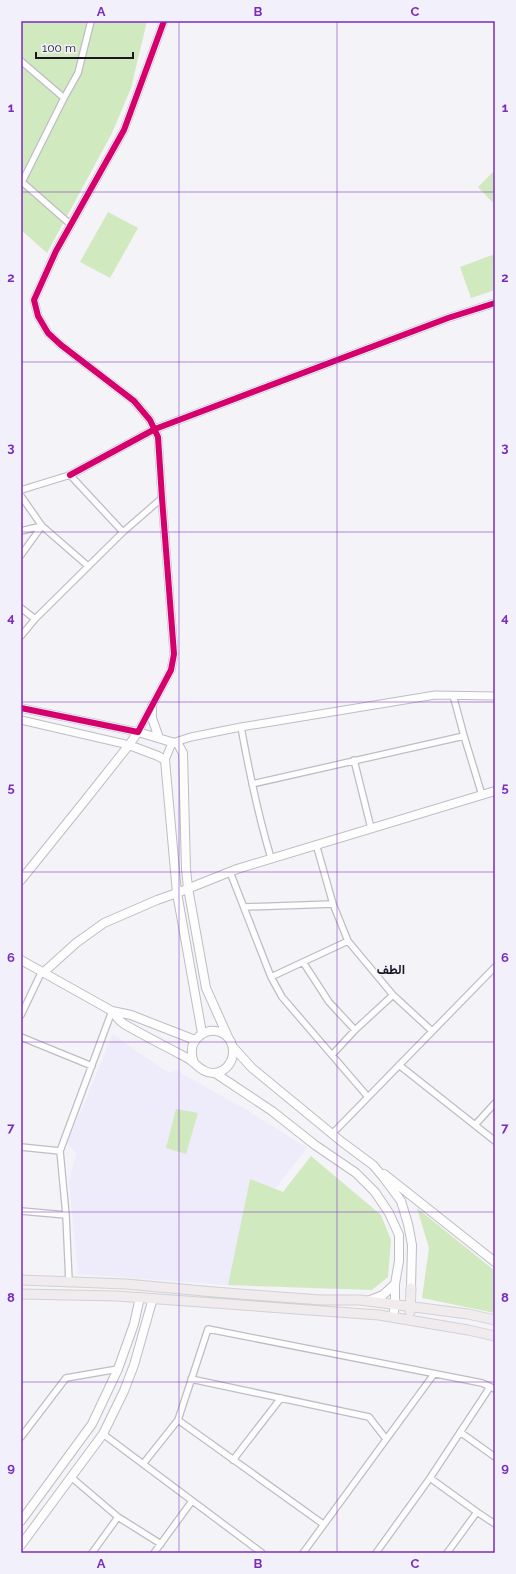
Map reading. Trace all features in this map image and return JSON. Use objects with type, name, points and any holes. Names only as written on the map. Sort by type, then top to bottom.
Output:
[{"type":"main road","points":[[152,706],[152,718],[159,738]]},
{"type":"main road","points":[[21,880],[129,746],[138,732],[178,744],[183,753],[186,869],[188,888],[206,988],[233,1047],[252,1068],[332,1134],[494,1260]]},
{"type":"main road","points":[[129,746],[165,760],[177,893],[202,1033]]},
{"type":"main road","points":[[43,972],[76,943],[104,923],[156,900],[271,858],[495,790]]},
{"type":"main road","points":[[21,960],[112,1011],[131,1015],[195,1040]]},
{"type":"main road","points":[[112,1011],[122,1023],[194,1063],[202,1071],[215,1073],[272,1111],[315,1145],[356,1173],[375,1192],[390,1213],[399,1235],[399,1261],[395,1305],[392,1318]]},
{"type":"main road","points":[[194,1063],[191,1054],[195,1040],[202,1033],[212,1031],[221,1032],[228,1037]]},
{"type":"main road","points":[[215,1073],[226,1068],[232,1060],[234,1054],[233,1047]]},
{"type":"main road","points":[[373,1165],[401,1201],[408,1224],[412,1245],[410,1307],[412,1321]]},
{"type":"main road","points":[[21,1280],[126,1284],[321,1300],[370,1301],[383,1295],[396,1284]]},
{"type":"main road","points":[[21,1294],[140,1297],[378,1315],[495,1336]]},
{"type":"main road","points":[[21,1522],[92,1424],[118,1369],[134,1324],[140,1297]]},
{"type":"main road","points":[[21,1545],[103,1434],[124,1391],[134,1365],[153,1298]]},
{"type":"main road","points":[[360,1300],[468,1314],[495,1320]]},
{"type":"street","points":[[70,224],[21,182],[78,72],[91,21]]},
{"type":"street","points":[[21,708],[138,732],[171,670],[174,654],[158,437],[150,420],[134,401],[61,345],[48,333],[38,316],[34,300],[70,224],[124,130],[164,21]]},
{"type":"street","points":[[21,61],[64,98]]},
{"type":"street","points":[[21,490],[70,475],[155,429],[448,318],[495,303]]},
{"type":"street","points":[[70,475],[123,532]]},
{"type":"street","points":[[21,496],[42,526],[88,566]]},
{"type":"street","points":[[21,636],[35,619],[88,566],[123,532],[162,498]]},
{"type":"street","points":[[21,531],[42,526]]},
{"type":"street","points":[[21,555],[42,526]]},
{"type":"street","points":[[21,608],[35,619]]},
{"type":"street","points":[[165,760],[172,743],[191,737],[241,727],[435,694],[495,696]]},
{"type":"street","points":[[453,695],[482,795]]},
{"type":"street","points":[[21,720],[98,737],[129,746]]},
{"type":"street","points":[[241,727],[252,784],[271,858]]},
{"type":"street","points":[[252,784],[464,736]]},
{"type":"street","points":[[354,760],[371,828]]},
{"type":"street","points":[[316,844],[333,904],[348,941],[393,995],[432,1031]]},
{"type":"street","points":[[230,872],[271,976],[282,997],[368,1097]]},
{"type":"street","points":[[244,907],[333,904]]},
{"type":"street","points":[[271,976],[348,941]]},
{"type":"street","points":[[303,962],[329,1002],[355,1030]]},
{"type":"street","points":[[332,1134],[495,967]]},
{"type":"street","points":[[21,1015],[43,972]]},
{"type":"street","points":[[332,1055],[355,1030],[393,995]]},
{"type":"street","points":[[69,1282],[66,1215],[60,1151],[112,1011]]},
{"type":"street","points":[[21,1036],[92,1066]]},
{"type":"street","points":[[399,1065],[495,1141]]},
{"type":"street","points":[[475,1125],[495,1103]]},
{"type":"street","points":[[21,1147],[60,1151]]},
{"type":"street","points":[[21,1211],[66,1215]]},
{"type":"street","points":[[142,1464],[178,1420],[208,1329],[482,1383],[493,1388],[460,1432],[430,1478],[376,1553]]},
{"type":"street","points":[[21,1437],[66,1378],[118,1369]]},
{"type":"street","points":[[302,1553],[434,1374]]},
{"type":"street","points":[[191,1379],[369,1417],[386,1439]]},
{"type":"street","points":[[234,1460],[281,1398]]},
{"type":"street","points":[[178,1420],[324,1524]]},
{"type":"street","points":[[460,1432],[495,1457]]},
{"type":"street","points":[[103,1434],[262,1553]]},
{"type":"street","points":[[71,1477],[118,1518],[161,1544]]},
{"type":"street","points":[[430,1478],[495,1524]]},
{"type":"street","points":[[154,1553],[192,1501]]},
{"type":"street","points":[[447,1553],[477,1512]]},
{"type":"street","points":[[92,1553],[118,1518]]},
{"type":"shaded area","points":[[113,1034],[169,1073],[178,1069],[182,1074],[247,1110],[307,1148],[275,1189],[250,1179],[228,1285],[78,1274],[69,1181],[76,1153],[67,1144]]},
{"type":"green space","points":[[21,21],[147,21],[131,88],[112,133],[47,253],[21,230]]},
{"type":"green space","points":[[495,170],[495,205],[478,187]]},
{"type":"green space","points":[[108,212],[138,228],[110,278],[80,262]]},
{"type":"green space","points":[[495,254],[495,290],[471,298],[460,267]]},
{"type":"green space","points":[[176,1109],[198,1113],[186,1154],[166,1148]]},
{"type":"green space","points":[[311,1156],[381,1215],[391,1240],[388,1277],[372,1290],[228,1285],[250,1179],[283,1192]]},
{"type":"green space","points":[[417,1208],[495,1271],[495,1313],[422,1298],[429,1248]]},
{"type":"cycle path","points":[[21,708],[138,732],[171,670],[174,654],[158,437],[150,420],[134,401],[61,345],[48,333],[38,316],[34,300],[56,251],[124,130],[164,21]]},
{"type":"cycle path","points":[[70,475],[155,429],[448,318],[495,303]]},
{"type":"district","name":"الطف","points":[[391,969]]}]
